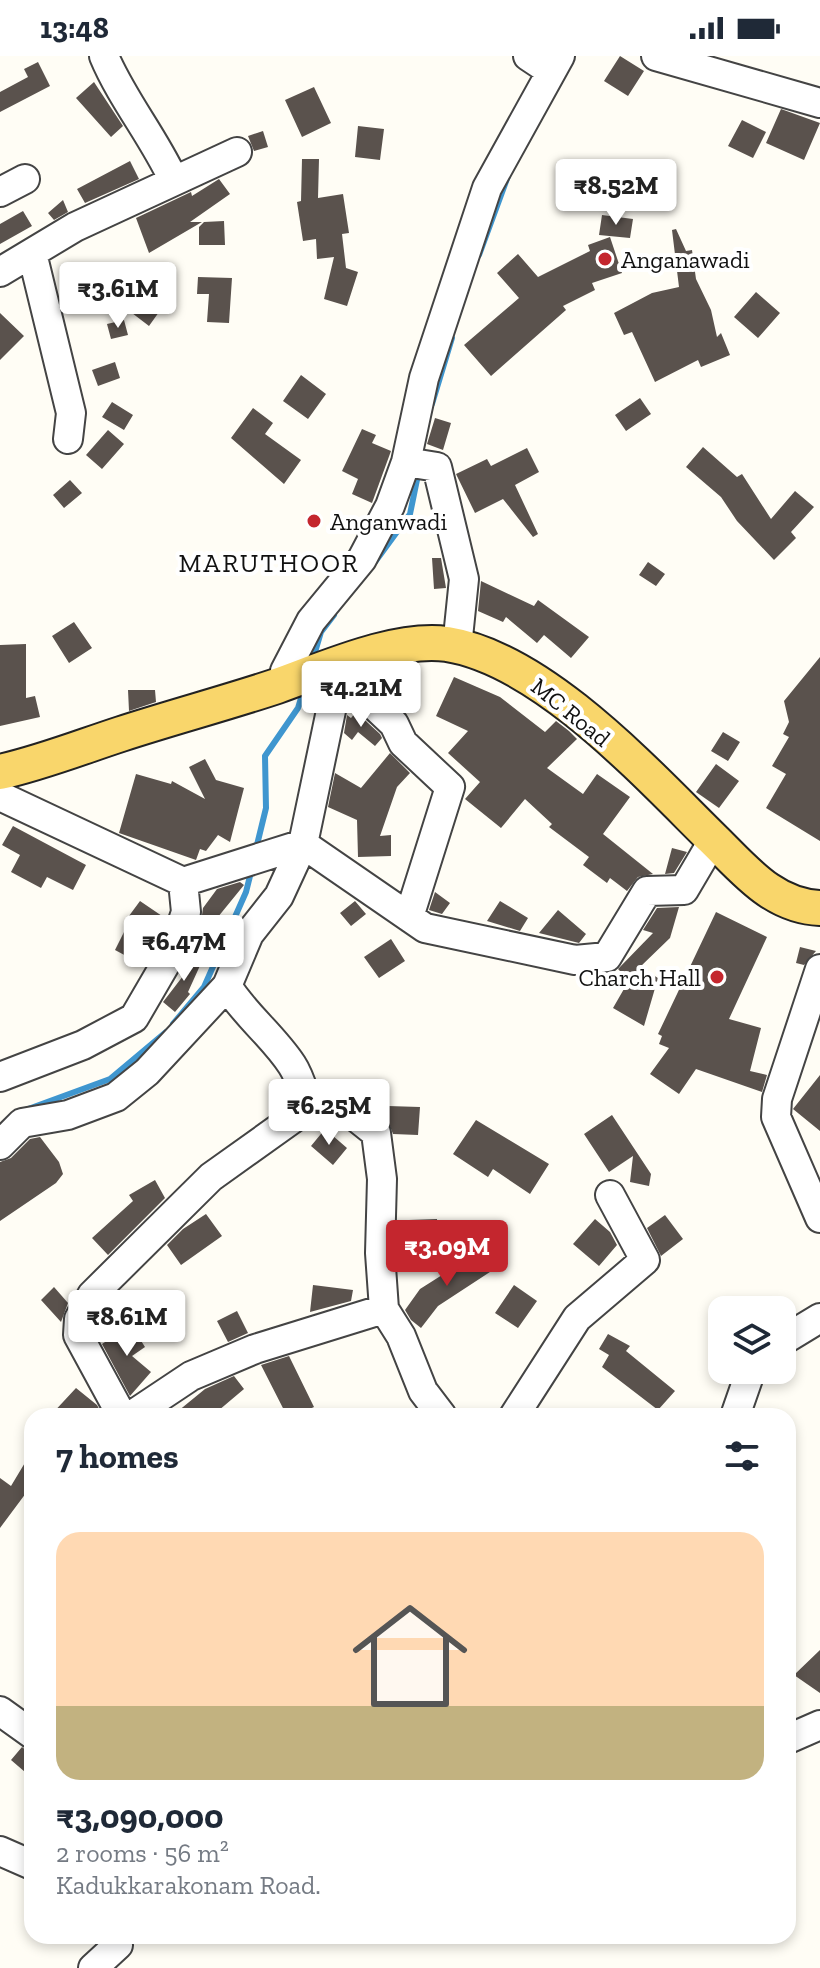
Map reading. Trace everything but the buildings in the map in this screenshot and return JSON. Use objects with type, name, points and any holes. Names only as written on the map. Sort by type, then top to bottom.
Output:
[{"type":"main road","name":"MC Road","points":[[0,772],[279,679],[339,673],[412,645],[457,647],[505,664],[555,694],[714,839],[744,872],[772,894],[804,907],[820,908]]},
{"type":"street","points":[[104,56],[115,81],[159,149],[173,179]]},
{"type":"street","points":[[656,56],[820,103]]},
{"type":"street","points":[[279,679],[311,621],[362,559],[390,506],[406,462],[424,378],[487,188],[546,61]]},
{"type":"street","points":[[0,272],[75,227],[237,152]]},
{"type":"street","points":[[32,253],[71,413],[68,439]]},
{"type":"street","points":[[406,462],[437,467],[464,579],[457,647]]},
{"type":"street","points":[[0,1145],[22,1123],[68,1115],[116,1097],[147,1072],[227,986],[249,934],[279,896],[303,844],[339,673]]},
{"type":"street","points":[[339,673],[394,724],[403,743],[450,787],[409,917]]},
{"type":"street","points":[[0,796],[183,882],[303,844]]},
{"type":"street","points":[[303,844],[425,928],[575,960],[607,957],[647,891],[684,890],[714,839]]},
{"type":"street","points":[[0,1077],[83,1045],[134,1018],[173,951],[186,912],[183,882]]},
{"type":"street","points":[[820,969],[777,1099],[776,1117],[820,1218]]},
{"type":"street","points":[[227,986],[239,1006],[267,1033],[295,1068],[309,1107]]},
{"type":"street","points":[[118,1408],[78,1335],[79,1319],[92,1295],[211,1177],[309,1107],[351,1113],[376,1133],[382,1179],[380,1253],[384,1309],[401,1336],[423,1391],[436,1408]]},
{"type":"street","points":[[519,1408],[577,1318],[645,1260],[610,1195]]},
{"type":"street","points":[[144,1408],[204,1370],[255,1349],[384,1309]]},
{"type":"street","points":[[796,1333],[820,1318]]},
{"type":"street","points":[[738,1408],[746,1384]]},
{"type":"street","points":[[0,1711],[24,1728]]},
{"type":"street","points":[[796,1736],[820,1725]]},
{"type":"street","points":[[0,1851],[24,1862]]},
{"type":"waterway","points":[[479,255],[508,176]]},
{"type":"waterway","points":[[432,404],[452,338]]},
{"type":"waterway","points":[[375,562],[410,514],[419,470]]},
{"type":"waterway","points":[[313,659],[321,632],[334,615]]},
{"type":"waterway","points":[[256,849],[266,808],[265,756],[298,708],[304,688]]},
{"type":"waterway","points":[[173,1024],[204,987],[246,892],[252,868]]},
{"type":"waterway","points":[[20,1112],[110,1079],[166,1032]]},
{"type":"place","name":"Anganawadi","points":[[605,259]]},
{"type":"place","name":"Anganwadi","points":[[314,521]]},
{"type":"place","name":"Charch Hall","points":[[717,977]]},
{"type":"district","name":"MARUTHOOR","points":[[269,563]]}]
